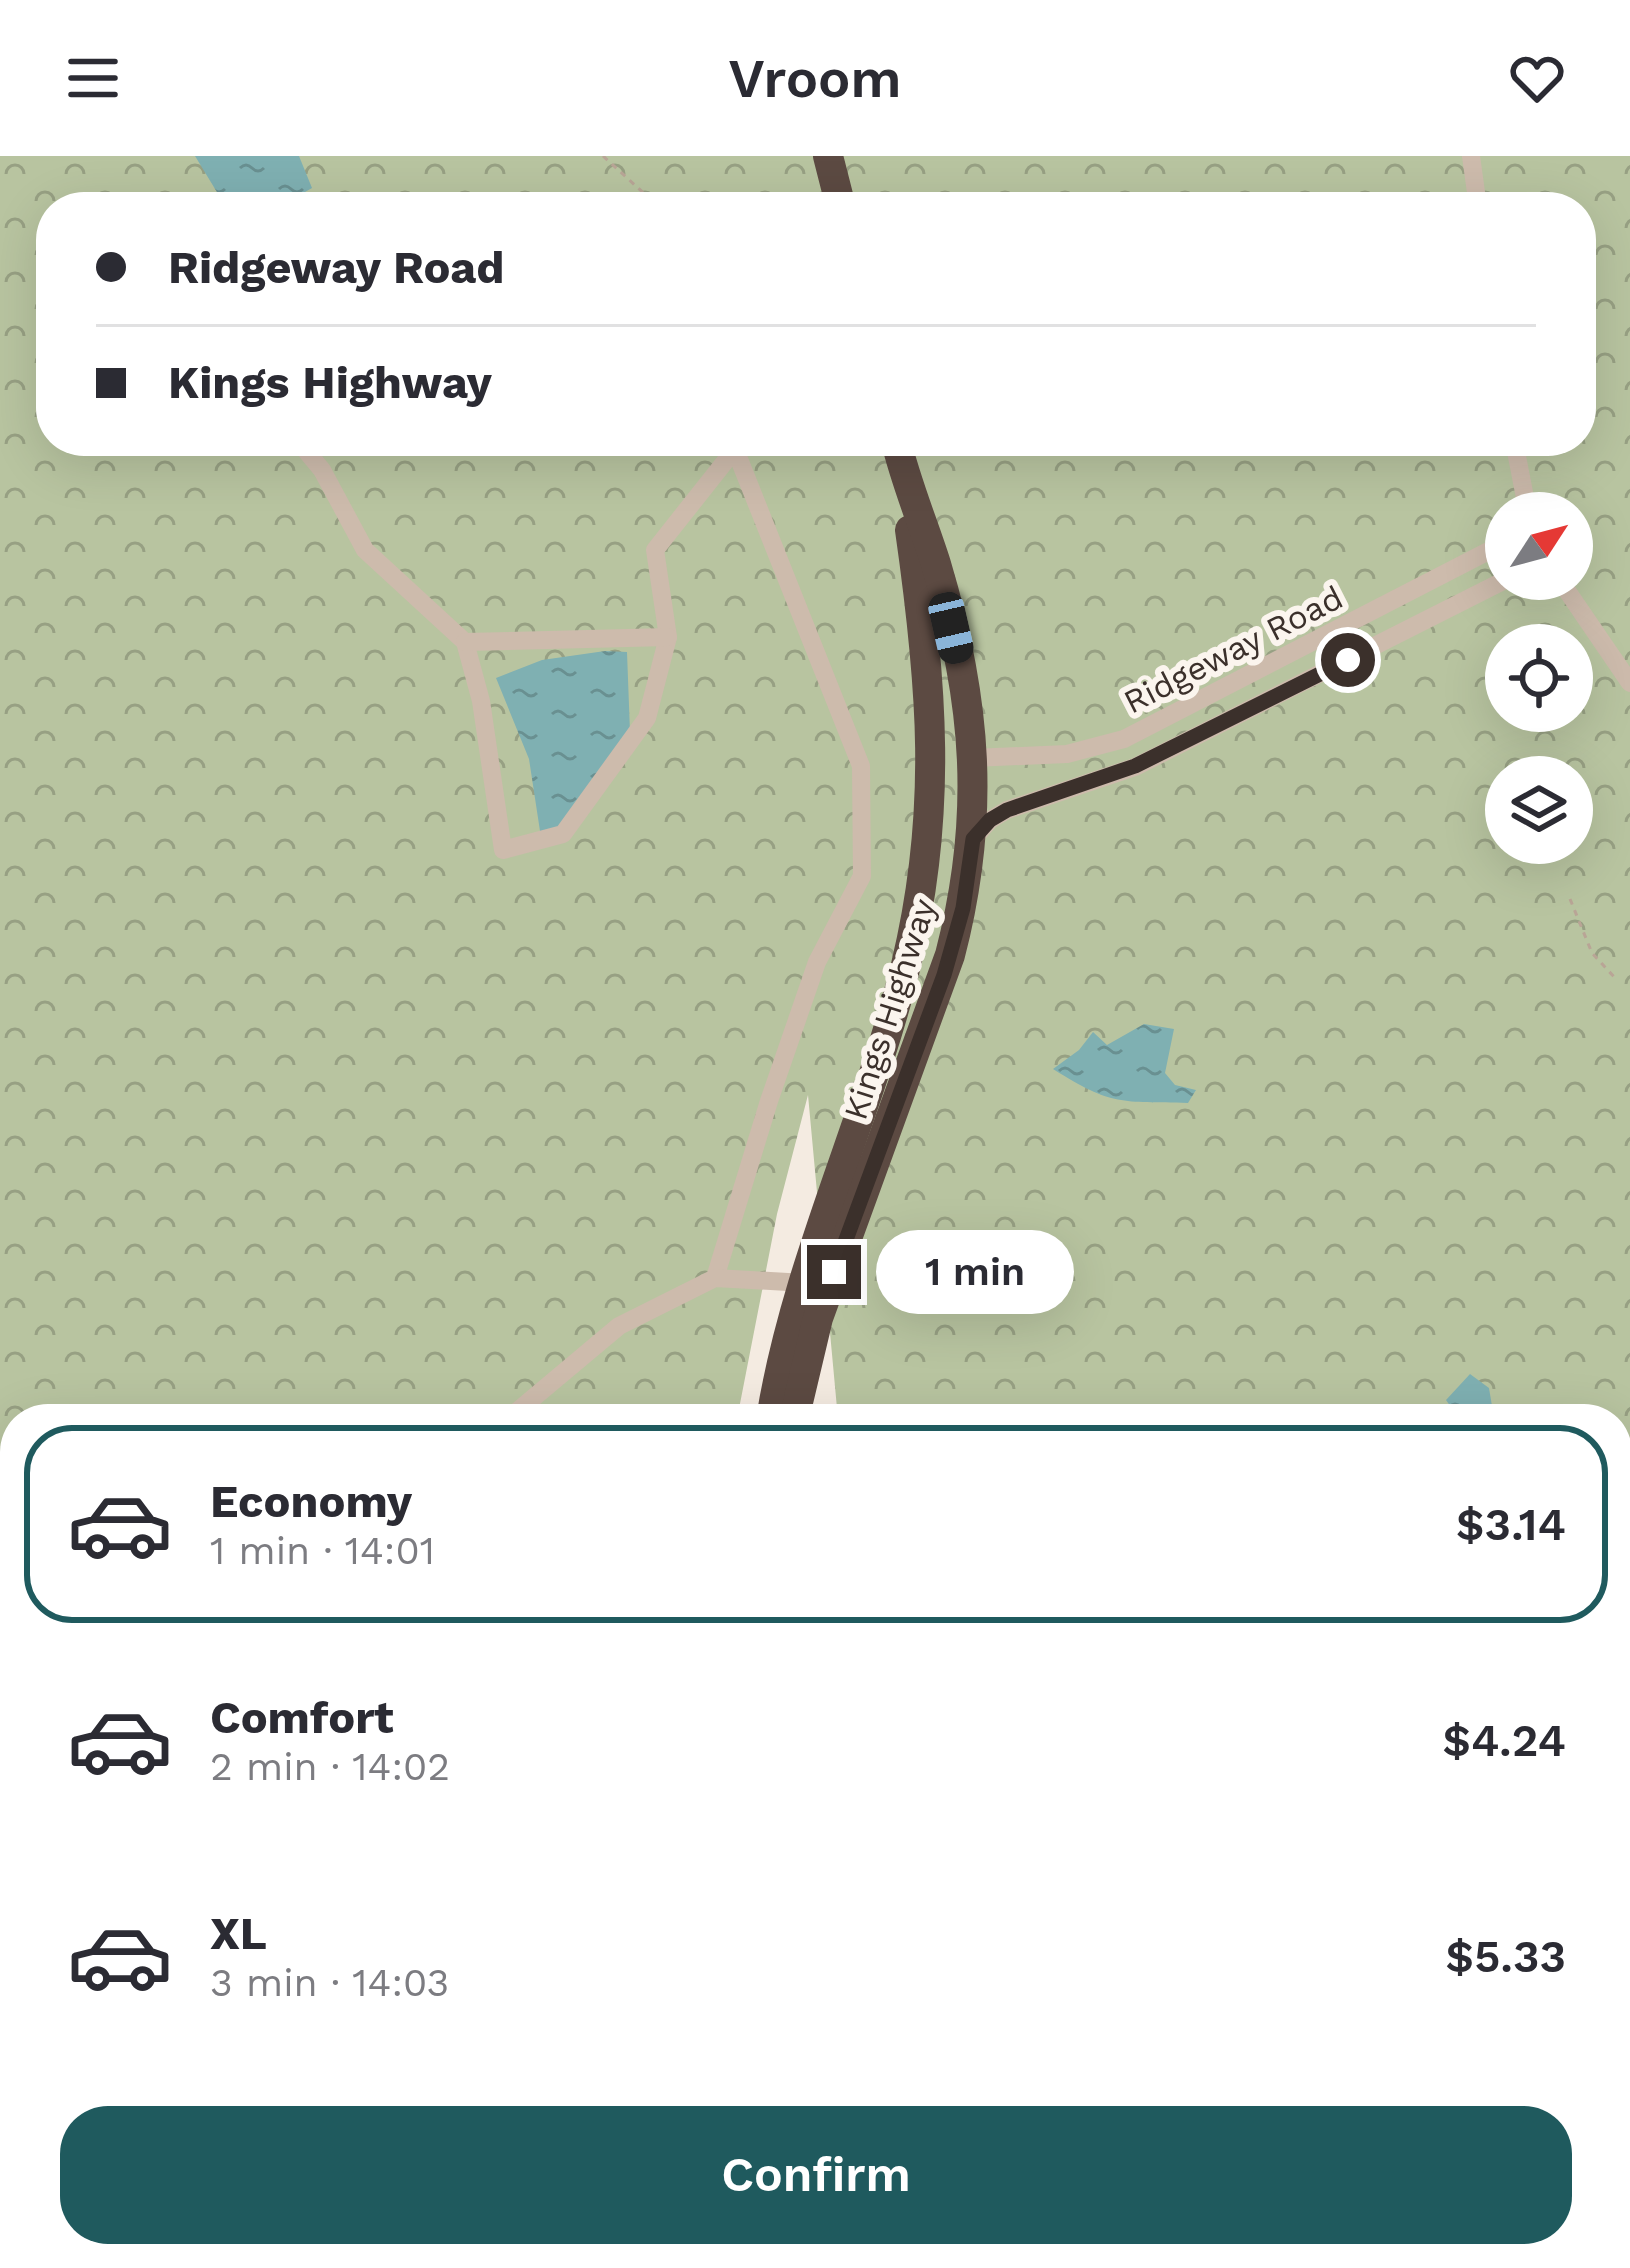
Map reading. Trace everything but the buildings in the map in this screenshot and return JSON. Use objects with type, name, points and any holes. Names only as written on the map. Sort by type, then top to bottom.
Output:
[{"type":"highway","points":[[828,156],[837,192]]},
{"type":"highway","name":"Kings Highway","points":[[798,1404],[818,1318],[950,956],[973,839],[974,758],[945,599],[900,456]]},
{"type":"highway","name":"Kings Highway","points":[[775,1404],[805,1283],[888,1029],[919,902],[932,737],[929,669],[904,473]]},
{"type":"highway","points":[[919,902],[951,793],[974,758]]},
{"type":"street","points":[[1471,156],[1476,192]]},
{"type":"street","points":[[310,456],[365,550],[465,642],[481,701],[503,850],[563,834],[646,718],[668,637],[655,550],[729,456]]},
{"type":"street","points":[[715,1278],[817,962],[862,876],[861,766],[738,456]]},
{"type":"street","points":[[1517,456],[1524,492]]},
{"type":"street","name":"Ridgeway Road","points":[[974,758],[1067,754],[1124,739],[1485,553]]},
{"type":"street","name":"Ridgeway Road","points":[[973,839],[1007,810],[1135,766],[1485,590]]},
{"type":"street","points":[[1573,600],[1630,683]]},
{"type":"street","points":[[465,642],[668,637]]},
{"type":"street","points":[[526,1404],[619,1325],[715,1278],[805,1283]]},
{"type":"path","points":[[603,156],[643,192]]},
{"type":"path","points":[[1570,899],[1592,953],[1616,979]]},
{"type":"green space","points":[[0,156],[1630,156],[1630,1404],[837,1404],[808,1095],[777,1214],[740,1404],[0,1404]]},
{"type":"water","points":[[195,156],[299,156],[312,188],[305,192],[217,192]]},
{"type":"water","points":[[627,652],[630,732],[572,832],[540,831],[529,759],[496,678],[542,660]]},
{"type":"water","points":[[1144,1024],[1174,1029],[1165,1073],[1175,1085],[1196,1090],[1188,1103],[1118,1100],[1053,1069],[1079,1050],[1093,1032],[1107,1045]]},
{"type":"water","points":[[1470,1374],[1489,1388],[1492,1404],[1449,1404],[1446,1400]]},
{"type":"route","points":[[834,1272],[944,975],[963,908],[973,839],[1007,810],[1135,766],[1348,660]]}]
